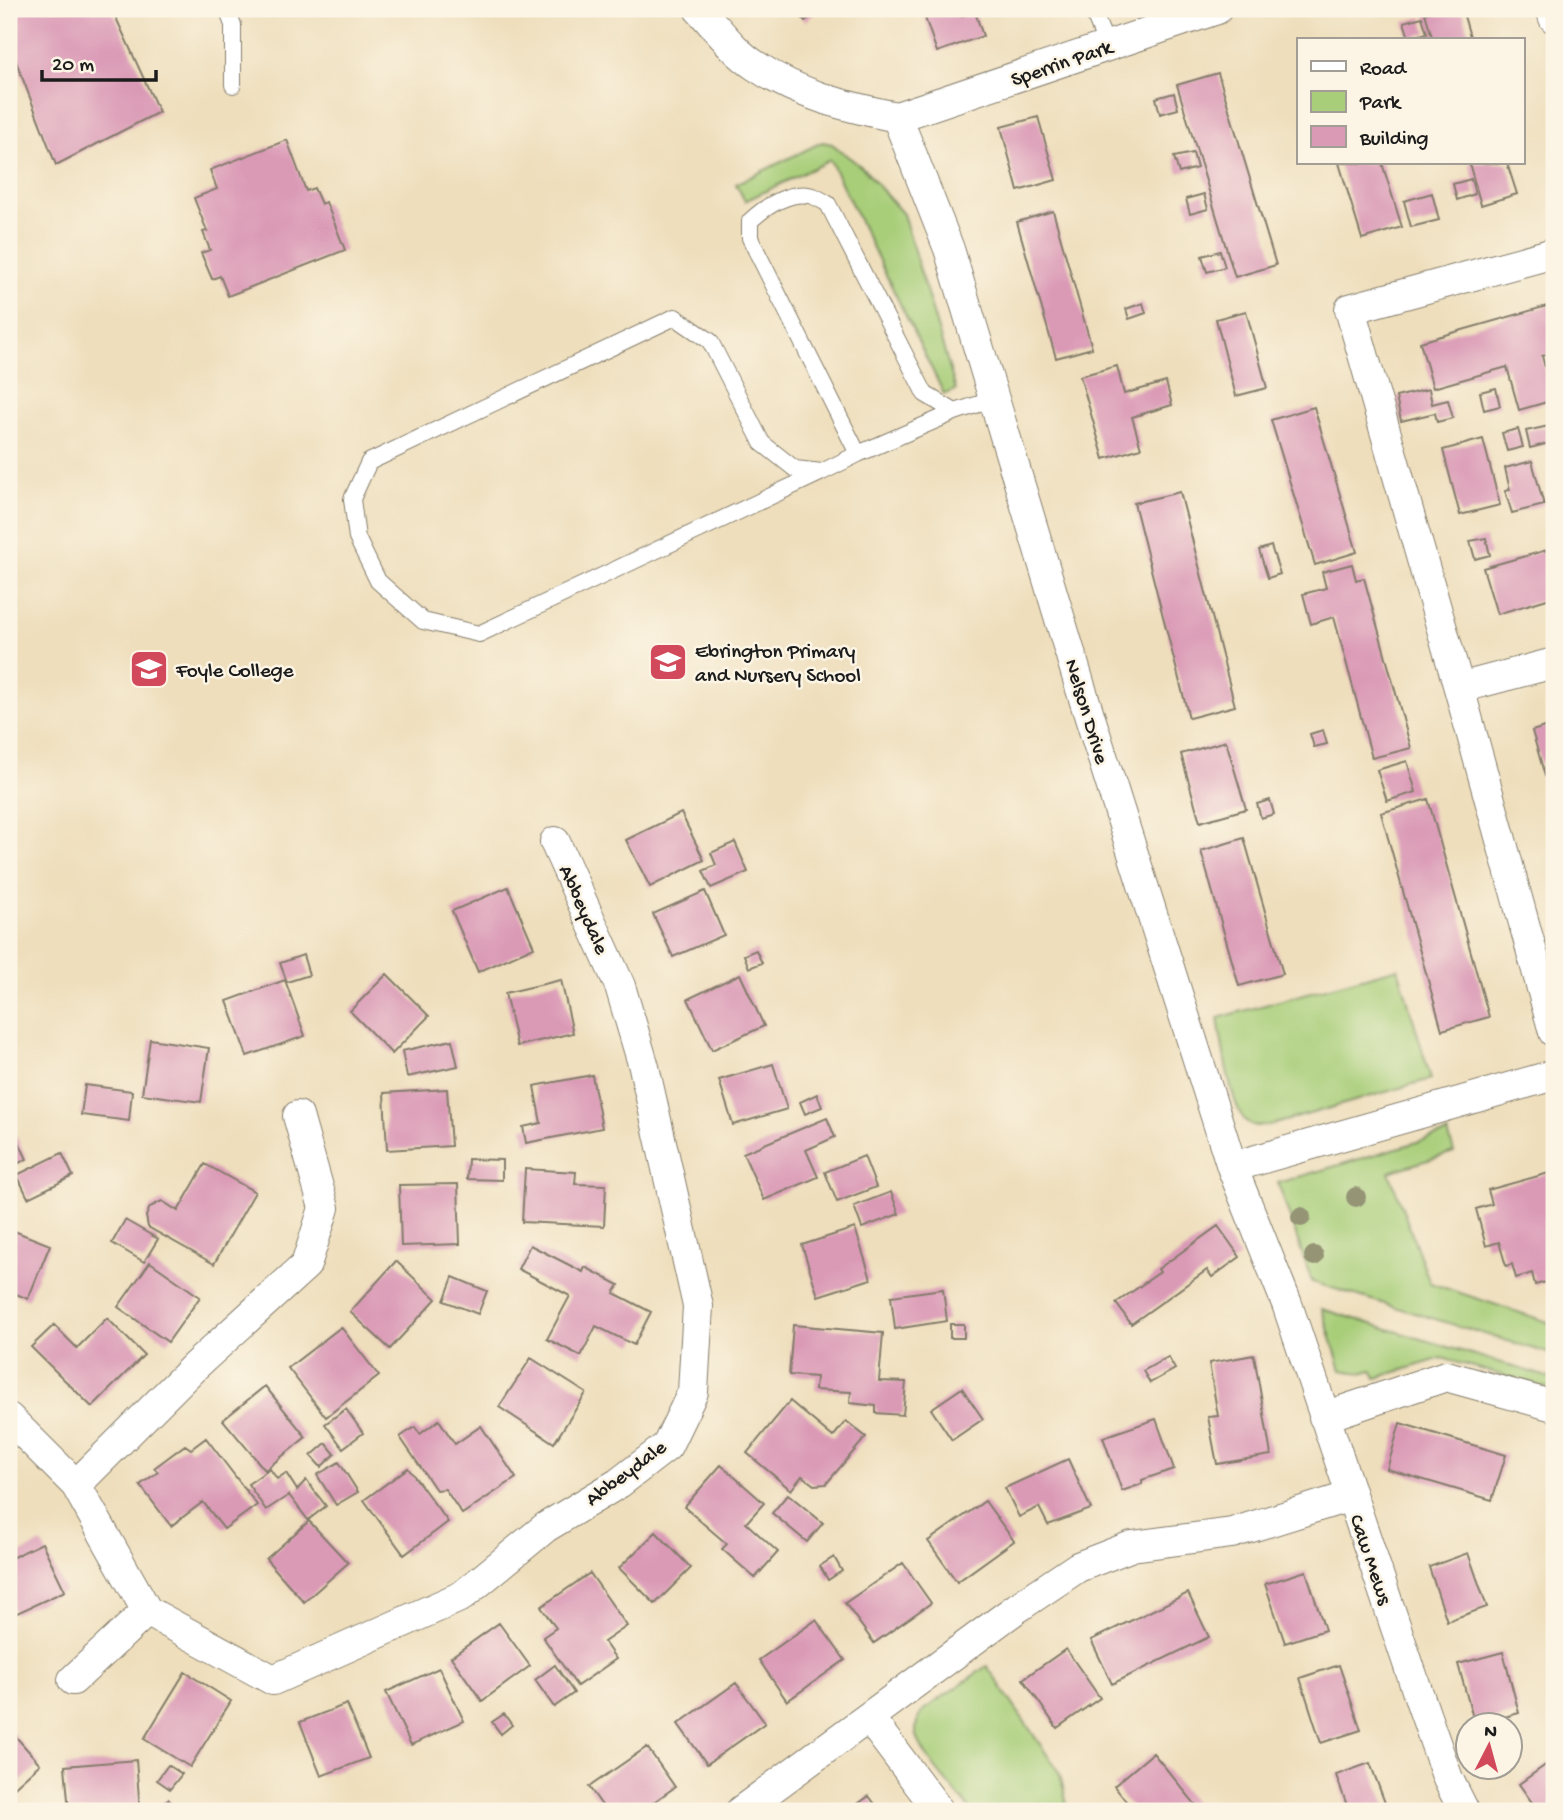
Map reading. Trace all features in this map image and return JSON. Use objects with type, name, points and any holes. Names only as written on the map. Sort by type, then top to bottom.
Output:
[{"type":"street","points":[[699,9],[754,65],[822,99],[897,117]]},
{"type":"street","name":"Sperrin Park","points":[[897,117],[1217,9]]},
{"type":"street","points":[[1551,9],[1554,18]]},
{"type":"street","name":"Nelson Drive","points":[[897,117],[949,249],[1080,686],[1232,1167],[1287,1304]]},
{"type":"street","points":[[1554,253],[1350,309],[1554,1032]]},
{"type":"street","points":[[1459,688],[1554,663]]},
{"type":"street","name":"Abbeydale","points":[[147,1611],[273,1680],[462,1596],[546,1527],[619,1483],[667,1446],[693,1392],[698,1306],[644,1067],[620,986],[555,842]]},
{"type":"street","points":[[1232,1167],[1554,1075]]},
{"type":"street","points":[[76,1485],[195,1366],[306,1265],[324,1208],[298,1116]]},
{"type":"street","name":"Caw Mews","points":[[1287,1304],[1448,1779],[1464,1811]]},
{"type":"street","points":[[1324,1417],[1446,1376],[1554,1406]]},
{"type":"street","points":[[9,1418],[76,1485],[147,1611],[73,1681]]},
{"type":"street","points":[[741,1811],[1017,1608],[1078,1567],[1132,1546],[1232,1533],[1351,1496]]},
{"type":"street","points":[[869,1718],[939,1811]]},
{"type":"lane","points":[[227,9],[233,25],[233,85]]},
{"type":"lane","points":[[1092,9],[1107,46]]},
{"type":"lane","points":[[858,454],[751,238],[750,221],[762,209],[793,195],[810,195],[828,204],[925,394],[956,412]]},
{"type":"lane","points":[[822,472],[795,469],[762,443],[710,341],[674,317],[369,462],[352,499],[357,538],[378,581],[423,621],[479,634],[822,472],[858,454],[956,412],[994,399]]},
{"type":"green space","points":[[822,142],[832,144],[864,169],[903,214],[956,390],[944,394],[830,160],[745,201],[736,184]]},
{"type":"green space","points":[[1398,968],[1431,1079],[1271,1125],[1248,1123],[1240,1112],[1231,1087],[1218,1018]]},
{"type":"green space","points":[[1448,1133],[1454,1152],[1389,1172],[1430,1283],[1554,1324],[1554,1355],[1312,1282],[1278,1183]]},
{"type":"green space","points":[[1322,1309],[1554,1379],[1554,1390],[1442,1358],[1376,1378],[1372,1370],[1361,1373],[1341,1370]]},
{"type":"green space","points":[[987,1666],[1060,1774],[1067,1805],[1050,1811],[972,1811],[938,1772],[923,1749],[916,1729],[923,1711]]},
{"type":"building","points":[[9,9],[112,9],[159,112],[56,165],[9,43]]},
{"type":"building","points":[[795,9],[820,9],[805,21]]},
{"type":"building","points":[[922,9],[959,9],[961,16],[975,12],[983,36],[937,52]]},
{"type":"building","points":[[1441,9],[1462,9],[1470,38],[1432,38],[1425,13]]},
{"type":"building","points":[[1422,17],[1427,33],[1409,38],[1404,22]]},
{"type":"building","points":[[1218,73],[1276,265],[1235,277],[1177,85]]},
{"type":"building","points":[[1174,93],[1178,109],[1160,114],[1156,98]]},
{"type":"building","points":[[1038,117],[1056,180],[1018,191],[1001,127]]},
{"type":"building","points":[[287,140],[306,191],[314,188],[321,204],[326,202],[345,250],[228,296],[220,276],[212,279],[201,253],[210,250],[203,232],[207,231],[194,198],[217,189],[210,170]]},
{"type":"building","points":[[1193,153],[1197,168],[1179,173],[1174,157]]},
{"type":"building","points":[[1339,164],[1382,164],[1402,227],[1362,239]]},
{"type":"building","points":[[1469,164],[1507,164],[1517,194],[1481,205]]},
{"type":"building","points":[[1471,179],[1475,194],[1457,200],[1453,184]]},
{"type":"building","points":[[1432,193],[1439,220],[1411,227],[1404,201]]},
{"type":"building","points":[[1204,194],[1208,209],[1190,214],[1186,199]]},
{"type":"building","points":[[1053,211],[1092,348],[1056,358],[1017,222]]},
{"type":"building","points":[[1220,251],[1225,267],[1207,272],[1202,256]]},
{"type":"building","points":[[1143,303],[1146,313],[1129,319],[1126,309]]},
{"type":"building","points":[[1554,304],[1554,353],[1542,356],[1554,400],[1519,410],[1507,367],[1433,388],[1420,342]]},
{"type":"building","points":[[1246,311],[1267,388],[1236,396],[1216,319]]},
{"type":"building","points":[[1117,366],[1124,394],[1166,382],[1172,405],[1132,417],[1141,448],[1104,459],[1080,376]]},
{"type":"building","points":[[1496,388],[1500,406],[1484,410],[1480,392]]},
{"type":"building","points":[[1429,389],[1432,404],[1448,400],[1453,418],[1437,422],[1435,413],[1401,421],[1396,397]]},
{"type":"building","points":[[1314,407],[1357,552],[1315,565],[1271,420]]},
{"type":"building","points":[[1549,426],[1553,442],[1530,448],[1526,431]]},
{"type":"building","points":[[1518,429],[1523,447],[1507,451],[1502,433]]},
{"type":"building","points":[[1483,439],[1500,505],[1460,515],[1443,450]]},
{"type":"building","points":[[1532,461],[1544,505],[1512,513],[1505,491],[1510,490],[1505,468]]},
{"type":"building","points":[[1180,492],[1235,706],[1189,718],[1134,503]]},
{"type":"building","points":[[1486,538],[1490,555],[1475,559],[1470,541]]},
{"type":"building","points":[[1271,546],[1280,574],[1268,578],[1259,550]]},
{"type":"building","points":[[1554,548],[1554,597],[1497,614],[1483,568]]},
{"type":"building","points":[[1352,564],[1356,580],[1364,578],[1411,748],[1372,758],[1334,617],[1311,624],[1303,594],[1326,588],[1322,572]]},
{"type":"building","points":[[1554,724],[1554,774],[1545,776],[1532,731]]},
{"type":"building","points":[[1323,730],[1327,744],[1314,747],[1310,734]]},
{"type":"building","points":[[1226,741],[1246,809],[1200,822],[1181,754]]},
{"type":"building","points":[[1407,761],[1416,792],[1387,801],[1377,770]]},
{"type":"building","points":[[1428,799],[1489,1017],[1442,1030],[1381,813]]},
{"type":"building","points":[[1270,800],[1274,814],[1261,818],[1257,804]]},
{"type":"building","points":[[681,813],[704,860],[650,887],[626,840]]},
{"type":"building","points":[[1244,838],[1283,974],[1239,986],[1201,851]]},
{"type":"building","points":[[735,842],[748,872],[711,888],[703,871],[716,865],[711,853]]},
{"type":"building","points":[[508,887],[534,947],[478,972],[452,911]]},
{"type":"building","points":[[705,891],[724,935],[673,957],[653,914]]},
{"type":"building","points":[[756,950],[762,963],[749,968],[744,955]]},
{"type":"building","points":[[303,955],[309,975],[287,982],[280,963]]},
{"type":"building","points":[[387,974],[429,1016],[392,1054],[350,1011]]},
{"type":"building","points":[[740,974],[764,1026],[712,1050],[688,999]]},
{"type":"building","points":[[285,980],[305,1036],[247,1056],[227,1001]]},
{"type":"building","points":[[561,980],[573,1033],[517,1046],[505,993]]},
{"type":"building","points":[[150,1039],[209,1048],[201,1102],[142,1094]]},
{"type":"building","points":[[452,1040],[458,1066],[407,1077],[402,1051]]},
{"type":"building","points":[[773,1064],[787,1109],[733,1125],[719,1080]]},
{"type":"building","points":[[592,1075],[602,1128],[526,1143],[523,1127],[541,1123],[534,1086]]},
{"type":"building","points":[[85,1085],[132,1091],[129,1121],[81,1115]]},
{"type":"building","points":[[447,1089],[451,1146],[387,1150],[384,1093]]},
{"type":"building","points":[[817,1094],[822,1107],[805,1114],[800,1102]]},
{"type":"building","points":[[827,1118],[835,1137],[806,1150],[818,1177],[764,1200],[743,1153]]},
{"type":"building","points":[[9,1122],[27,1159],[9,1168]]},
{"type":"building","points":[[62,1153],[73,1176],[28,1198],[17,1175]]},
{"type":"building","points":[[864,1156],[876,1187],[837,1202],[825,1172]]},
{"type":"building","points":[[468,1159],[502,1160],[502,1180],[467,1179]]},
{"type":"building","points":[[205,1164],[255,1192],[214,1264],[148,1227],[146,1216],[150,1207],[162,1201],[178,1211]]},
{"type":"building","points":[[525,1169],[576,1172],[575,1184],[606,1185],[604,1226],[522,1222]]},
{"type":"building","points":[[1549,1173],[1554,1189],[1554,1280],[1535,1285],[1532,1273],[1516,1278],[1512,1264],[1506,1266],[1499,1242],[1486,1246],[1476,1209],[1492,1204],[1488,1190]]},
{"type":"building","points":[[458,1184],[460,1244],[401,1246],[399,1185]]},
{"type":"building","points":[[891,1192],[899,1214],[862,1228],[854,1206]]},
{"type":"building","points":[[125,1220],[158,1239],[144,1262],[112,1243]]},
{"type":"building","points":[[1218,1226],[1240,1257],[1212,1277],[1207,1270],[1131,1324],[1116,1303]]},
{"type":"building","points":[[855,1228],[871,1279],[818,1296],[802,1245]]},
{"type":"building","points":[[9,1229],[50,1245],[28,1299],[9,1291]]},
{"type":"building","points":[[530,1245],[583,1272],[585,1267],[619,1285],[614,1293],[651,1312],[634,1345],[596,1326],[581,1356],[547,1339],[570,1296],[518,1269]]},
{"type":"building","points":[[396,1261],[436,1299],[390,1349],[350,1312]]},
{"type":"building","points":[[150,1262],[200,1297],[168,1342],[118,1307]]},
{"type":"building","points":[[453,1277],[487,1291],[478,1314],[444,1301]]},
{"type":"building","points":[[943,1289],[947,1321],[895,1329],[891,1296]]},
{"type":"building","points":[[107,1318],[144,1355],[92,1407],[31,1347],[54,1325],[77,1348]]},
{"type":"building","points":[[950,1324],[964,1324],[964,1338],[950,1338]]},
{"type":"building","points":[[793,1325],[883,1333],[879,1381],[906,1382],[903,1415],[876,1413],[876,1406],[850,1403],[851,1392],[815,1390],[816,1377],[789,1375]]},
{"type":"building","points":[[341,1327],[379,1376],[326,1417],[288,1368]]},
{"type":"building","points":[[1254,1355],[1271,1455],[1217,1464],[1208,1417],[1218,1416],[1209,1363]]},
{"type":"building","points":[[1168,1357],[1175,1369],[1150,1383],[1143,1371]]},
{"type":"building","points":[[531,1358],[586,1393],[554,1443],[499,1407]]},
{"type":"building","points":[[265,1386],[306,1437],[265,1470],[223,1420]]},
{"type":"building","points":[[962,1388],[983,1419],[952,1440],[931,1409]]},
{"type":"building","points":[[790,1401],[833,1437],[846,1421],[866,1437],[826,1484],[814,1485],[802,1476],[791,1490],[747,1453]]},
{"type":"building","points":[[346,1409],[363,1433],[343,1448],[325,1424]]},
{"type":"building","points":[[1156,1419],[1174,1469],[1142,1480],[1142,1484],[1122,1491],[1103,1437]]},
{"type":"building","points":[[439,1420],[455,1444],[481,1426],[516,1478],[462,1514],[445,1489],[436,1490],[400,1437],[415,1427],[420,1434]]},
{"type":"building","points":[[1400,1423],[1506,1455],[1492,1500],[1387,1469]]},
{"type":"building","points":[[206,1438],[257,1505],[224,1529],[203,1502],[171,1526],[140,1485],[158,1472],[154,1468],[185,1445],[191,1449]]},
{"type":"building","points":[[326,1443],[335,1454],[321,1467],[311,1456]]},
{"type":"building","points":[[1068,1459],[1091,1509],[1048,1525],[1039,1507],[1019,1517],[1005,1488]]},
{"type":"building","points":[[339,1462],[358,1492],[336,1505],[317,1475]]},
{"type":"building","points":[[721,1465],[764,1503],[746,1523],[778,1552],[755,1578],[722,1549],[727,1544],[684,1507]]},
{"type":"building","points":[[408,1468],[448,1522],[404,1555],[364,1500]]},
{"type":"building","points":[[270,1469],[277,1479],[286,1473],[297,1490],[306,1480],[326,1506],[308,1520],[289,1495],[266,1510],[248,1484]]},
{"type":"building","points":[[788,1494],[823,1523],[807,1542],[772,1513]]},
{"type":"building","points":[[985,1501],[1014,1541],[957,1582],[928,1541]]},
{"type":"building","points":[[309,1521],[348,1563],[304,1602],[266,1559]]},
{"type":"building","points":[[656,1532],[691,1568],[655,1604],[619,1568]]},
{"type":"building","points":[[42,1543],[65,1591],[15,1614],[9,1601],[9,1559]]},
{"type":"building","points":[[1468,1553],[1487,1607],[1447,1621],[1429,1567]]},
{"type":"building","points":[[834,1557],[842,1571],[828,1580],[820,1566]]},
{"type":"building","points":[[903,1563],[931,1603],[874,1643],[845,1603]]},
{"type":"building","points":[[1306,1571],[1325,1630],[1285,1643],[1265,1584]]},
{"type":"building","points":[[590,1573],[627,1626],[604,1642],[616,1659],[577,1686],[543,1637],[556,1628],[541,1607]]},
{"type":"building","points":[[1188,1593],[1209,1637],[1112,1684],[1091,1640]]},
{"type":"building","points":[[816,1620],[845,1660],[787,1701],[759,1660]]},
{"type":"building","points":[[499,1623],[530,1666],[482,1701],[451,1657]]},
{"type":"building","points":[[1066,1649],[1100,1698],[1057,1728],[1023,1679]]},
{"type":"building","points":[[1503,1652],[1519,1712],[1471,1712],[1458,1664]]},
{"type":"building","points":[[555,1665],[574,1693],[554,1707],[535,1680]]},
{"type":"building","points":[[1339,1665],[1361,1730],[1321,1743],[1300,1678]]},
{"type":"building","points":[[439,1668],[464,1721],[411,1745],[386,1692]]},
{"type":"building","points":[[185,1672],[231,1701],[190,1767],[144,1739]]},
{"type":"building","points":[[736,1683],[765,1723],[707,1764],[678,1724]]},
{"type":"building","points":[[347,1704],[369,1758],[321,1776],[300,1722]]},
{"type":"building","points":[[504,1714],[512,1725],[501,1734],[492,1722]]},
{"type":"building","points":[[9,1729],[40,1764],[9,1792]]},
{"type":"building","points":[[647,1747],[675,1787],[641,1811],[606,1811],[589,1787]]},
{"type":"building","points":[[1153,1753],[1201,1811],[1134,1811],[1114,1786]]},
{"type":"building","points":[[1554,1759],[1554,1811],[1538,1811],[1519,1784]]},
{"type":"building","points":[[136,1760],[140,1811],[69,1811],[65,1766]]},
{"type":"building","points":[[1370,1763],[1388,1811],[1349,1811],[1336,1775]]},
{"type":"building","points":[[168,1765],[182,1774],[170,1789],[157,1780]]},
{"type":"building","points":[[869,1796],[880,1811],[848,1811]]},
{"type":"building","points":[[168,1799],[178,1811],[151,1811]]},
{"type":"place","name":"Ebrington Primary and Nursery School","points":[[668,662]]},
{"type":"place","name":"Foyle College","points":[[149,669]]}]
